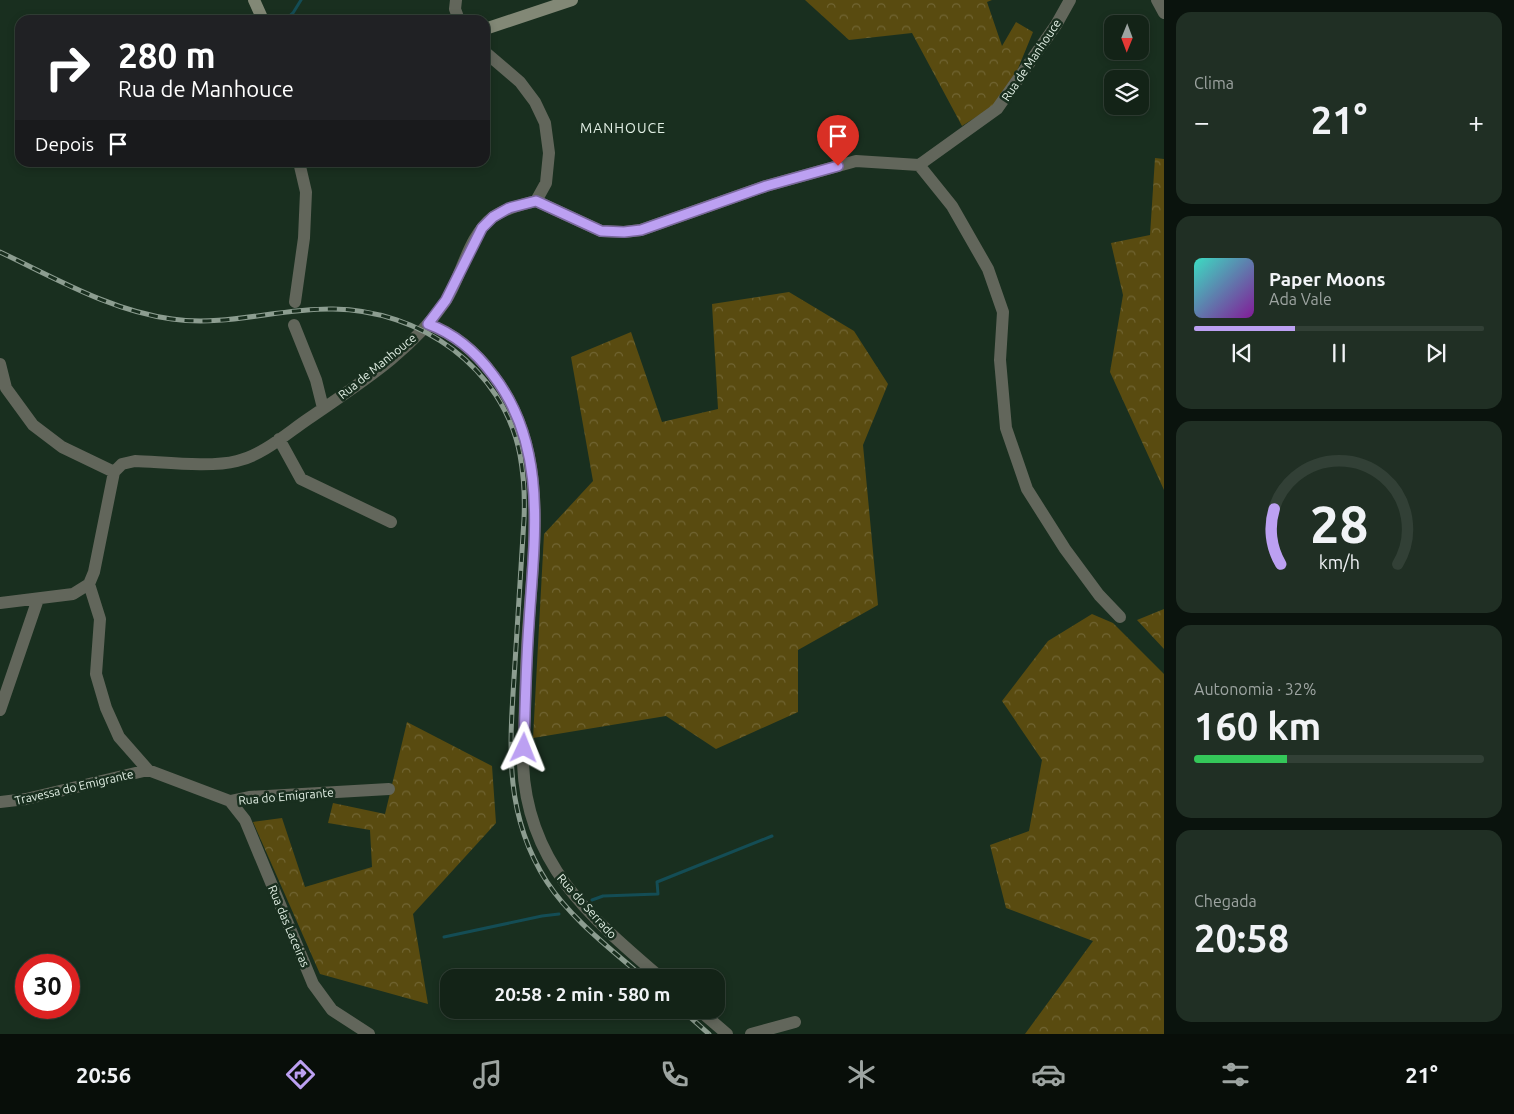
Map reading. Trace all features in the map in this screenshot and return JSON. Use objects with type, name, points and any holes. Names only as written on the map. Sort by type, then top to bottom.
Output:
[{"type":"main road","points":[[254,0],[261,15]]},
{"type":"main road","points":[[490,27],[572,0]]},
{"type":"street","points":[[456,0],[455,9],[457,15]]},
{"type":"street","name":"Rua de Manhouce","points":[[920,165],[997,110],[1056,25],[1070,0]]},
{"type":"street","points":[[1157,0],[1164,13]]},
{"type":"street","points":[[490,56],[520,82],[535,102],[545,123],[549,152],[546,183],[536,201],[601,231],[624,232],[641,230],[766,186],[856,161],[920,165],[952,206],[988,269],[1003,312],[1000,360],[1006,428],[1027,489],[1065,550],[1099,595],[1120,617]]},
{"type":"street","points":[[296,302],[304,238],[306,192],[300,167]]},
{"type":"street","name":"Rua de Manhouce","points":[[114,472],[122,464],[135,461],[219,463],[237,461],[279,439],[354,389],[428,324],[446,300],[482,228],[493,217],[509,208],[536,201]]},
{"type":"street","points":[[294,324],[316,380],[323,408]]},
{"type":"street","name":"Rua do Serrado","points":[[428,324],[462,343],[496,379],[515,410],[531,458],[535,508],[523,764],[526,798],[535,830],[550,862],[569,889],[610,932],[651,969]]},
{"type":"street","points":[[0,364],[6,388],[33,425],[62,447],[114,472],[94,572],[89,584],[73,594],[0,603]]},
{"type":"street","points":[[279,439],[301,479],[391,522]]},
{"type":"street","name":"Rua do Emigrante","points":[[89,584],[100,619],[101,636],[96,674],[106,708],[120,737],[148,770],[230,801],[248,797],[389,789]]},
{"type":"street","points":[[0,710],[38,599]]},
{"type":"street","name":"Travessa do Emigrante","points":[[0,802],[26,799],[148,770]]},
{"type":"street","name":"Rua das Laceiras","points":[[230,801],[245,820],[313,984],[332,1010],[369,1034]]},
{"type":"street","points":[[709,1019],[727,1034]]},
{"type":"street","points":[[751,1034],[795,1022]]},
{"type":"green space","points":[[805,0],[992,0],[987,2],[1002,46],[1016,22],[1033,32],[1015,76],[995,105],[962,126],[912,33],[849,40]]},
{"type":"green space","points":[[1155,158],[1164,159],[1164,490],[1110,372],[1123,295],[1111,243],[1150,235]]},
{"type":"green space","points":[[789,292],[854,331],[888,384],[863,445],[878,605],[798,650],[798,712],[716,749],[666,716],[533,738],[544,534],[593,481],[571,357],[631,332],[662,422],[718,409],[712,304]]},
{"type":"green space","points":[[1164,609],[1164,649],[1137,620]]},
{"type":"green space","points":[[1092,614],[1113,623],[1164,674],[1164,1034],[1025,1034],[1093,941],[1006,908],[990,845],[1029,831],[1042,760],[1002,701],[1048,641]]},
{"type":"green space","points":[[407,722],[492,766],[496,823],[413,914],[428,1004],[320,974],[253,822],[282,818],[305,887],[372,867],[370,830],[328,823],[333,803],[385,814]]},
{"type":"waterway","points":[[291,15],[301,0]]},
{"type":"waterway","points":[[592,900],[603,896],[658,894],[657,882],[772,836]]},
{"type":"waterway","points":[[444,937],[559,914]]},
{"type":"railway","points":[[0,252],[105,301],[149,315],[172,319],[212,321],[313,309],[365,312],[397,320],[426,332],[453,349],[476,370],[496,395],[511,424],[520,455],[523,479],[524,519],[511,749],[512,776],[522,829],[533,856],[557,896],[592,933],[634,969]]},
{"type":"railway","points":[[692,1019],[709,1034]]},
{"type":"district","name":"MANHOUCE","points":[[623,128]]},
{"type":"route","points":[[524,748],[527,648],[535,508],[534,474],[531,458],[522,426],[515,410],[496,379],[475,354],[462,343],[450,334],[428,324],[446,300],[482,228],[493,217],[509,208],[536,201],[601,231],[624,232],[641,230],[766,186],[838,166]]}]
